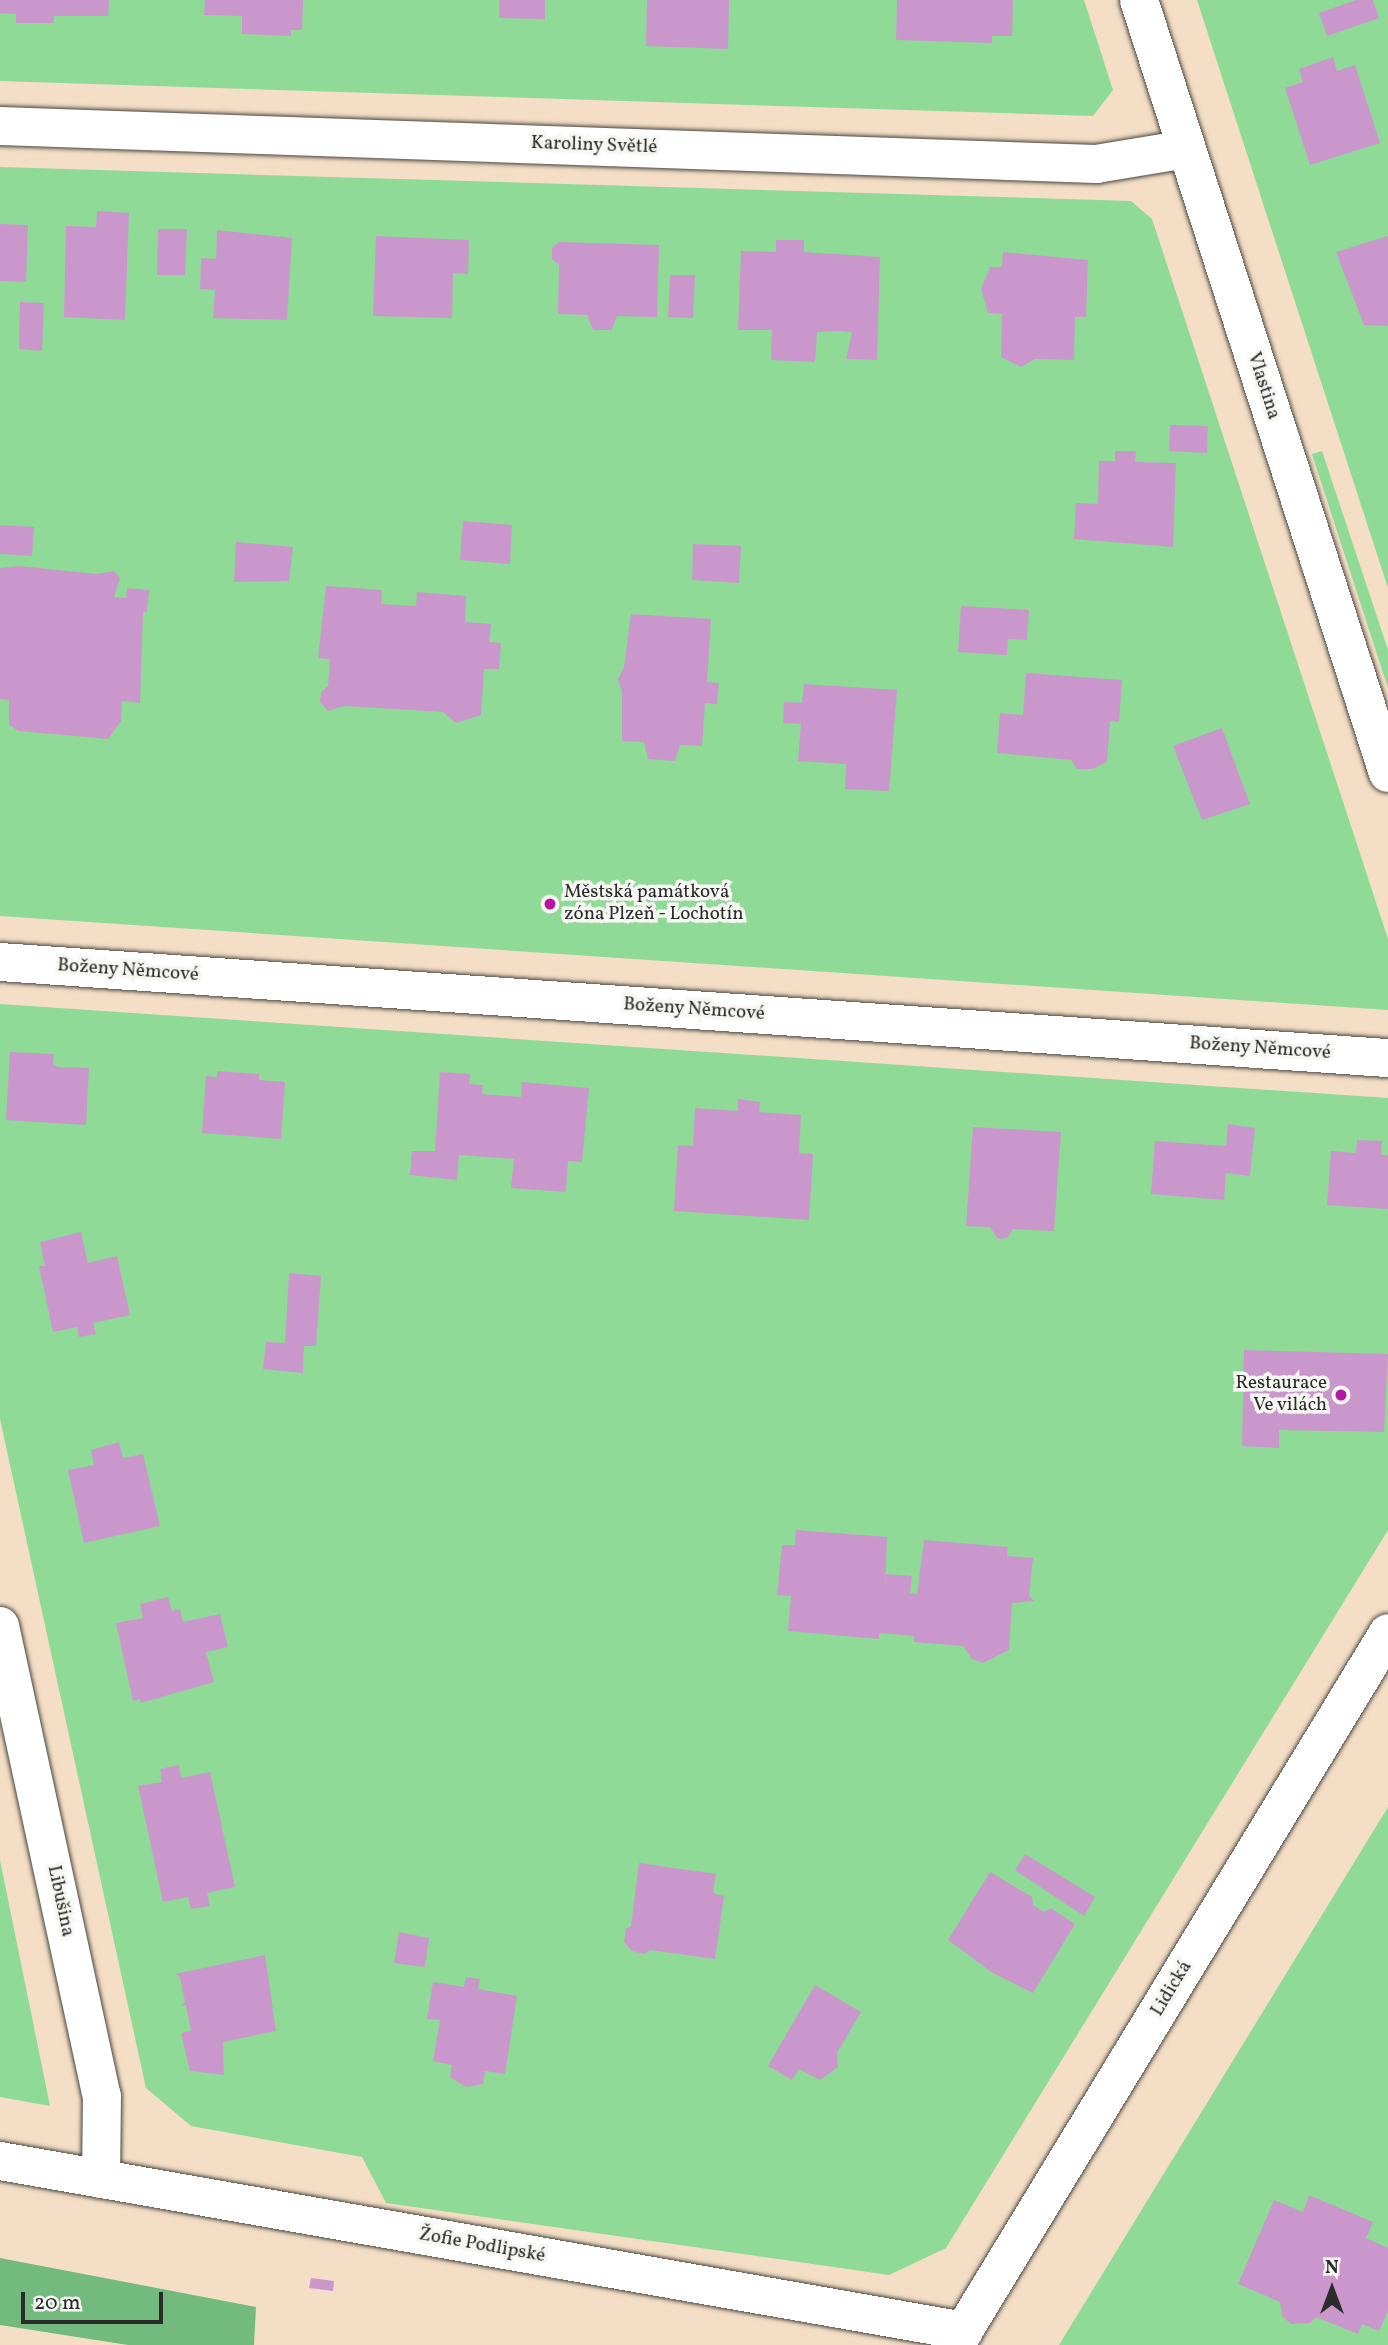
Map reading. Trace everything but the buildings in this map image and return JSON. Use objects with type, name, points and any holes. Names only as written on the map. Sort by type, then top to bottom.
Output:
[{"type":"street","name":"Vlastina","points":[[1139,0],[1388,773]]},
{"type":"street","name":"Karoliny Světlé","points":[[0,126],[1096,164],[1187,149]]},
{"type":"street","name":"Boženy Němcové","points":[[0,962],[1388,1058]]},
{"type":"street","name":"Libušina","points":[[0,1626],[102,2096],[101,2179]]},
{"type":"street","name":"Lidická","points":[[960,2338],[1388,1633]]},
{"type":"street","name":"Žofie Podlipské","points":[[0,2161],[960,2338]]},
{"type":"green space","points":[[0,0],[1084,0],[1113,90],[1093,116],[0,81]]},
{"type":"green space","points":[[1197,0],[1388,0],[1388,588]]},
{"type":"green space","points":[[0,167],[1131,201],[1152,219],[1388,939],[1388,1010],[0,916]]},
{"type":"green space","points":[[1322,451],[1388,650],[1388,688],[1312,454]]},
{"type":"green space","points":[[0,1004],[1388,1098],[1388,1530],[946,2248],[889,2275],[386,2203],[362,2157],[191,2126],[146,2088],[0,1419]]},
{"type":"green space","points":[[1388,1807],[1388,2345],[1059,2345]]},
{"type":"green space","points":[[0,1860],[50,2106],[0,2097]]},
{"type":"green space","points":[[0,2258],[256,2307],[254,2345],[128,2345],[0,2325]]},
{"type":"place","name":"Městská památková zóna Plzeň - Lochotín","points":[[550,904]]},
{"type":"place","name":"Restaurace Ve vilách","points":[[1341,1395]]}]
